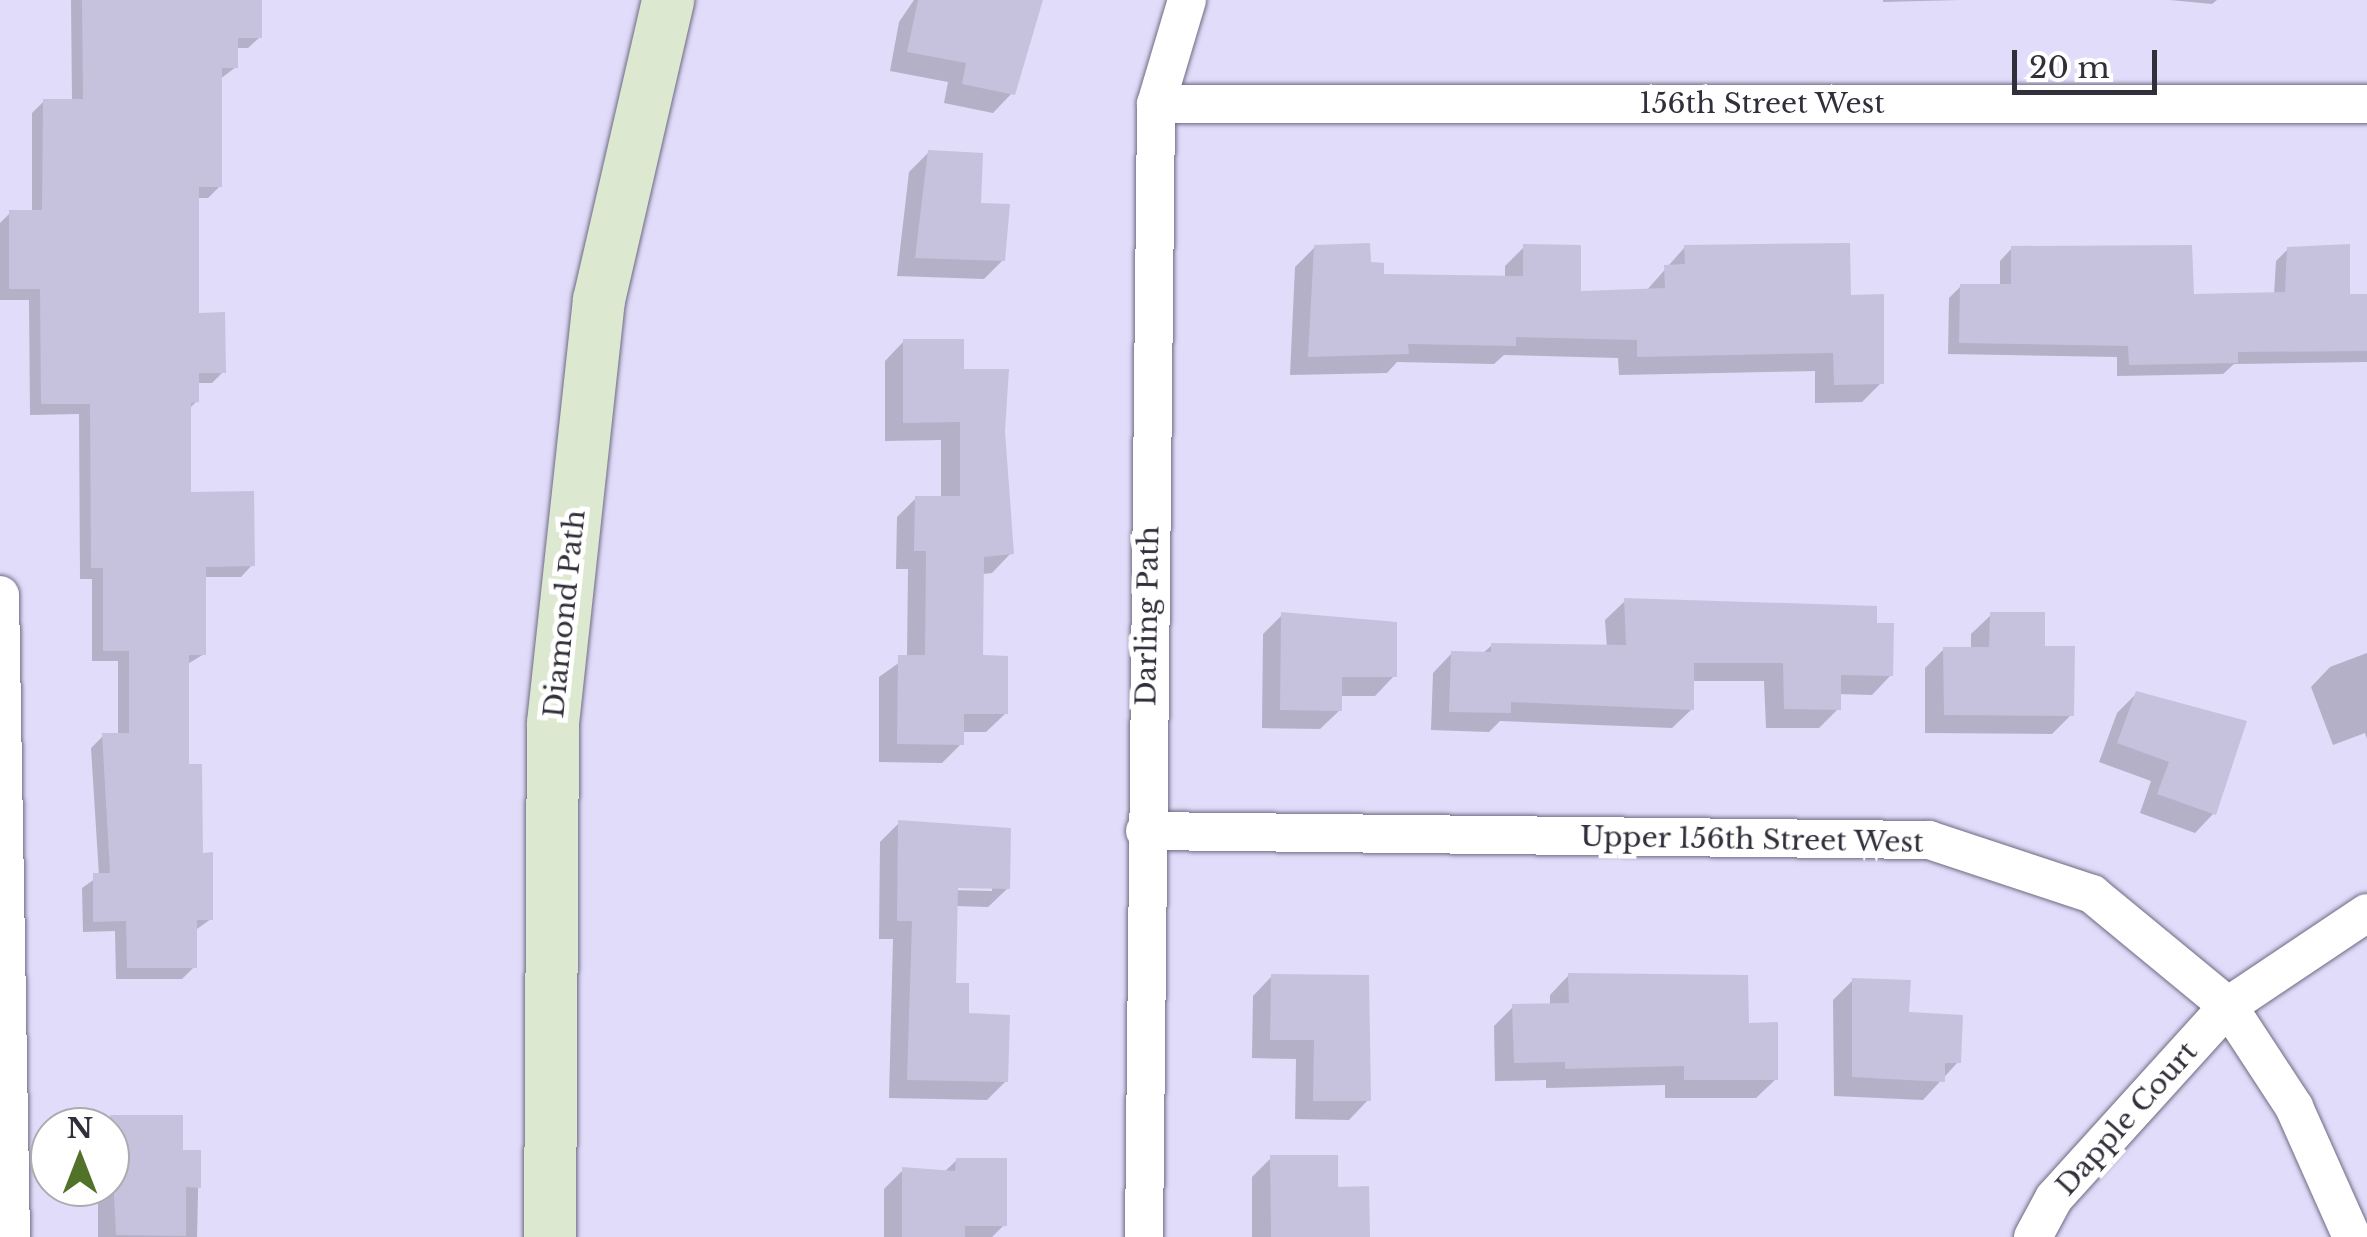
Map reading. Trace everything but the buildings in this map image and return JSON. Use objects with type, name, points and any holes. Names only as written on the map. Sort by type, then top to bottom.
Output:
[{"type":"street","name":"Diamond Path","points":[[550,1237],[553,723],[599,300],[668,0]]},
{"type":"street","name":"Darling Path","points":[[1144,1237],[1145,831],[1156,104],[1187,0]]},
{"type":"street","name":"156th Street West","points":[[1156,104],[2367,104]]},
{"type":"street","points":[[0,596],[11,1237]]},
{"type":"street","name":"Upper 156th Street West","points":[[1145,831],[1929,840],[2092,894],[2228,1006],[2294,1107],[2352,1237]]},
{"type":"street","name":"Dapple Court","points":[[2033,1237],[2054,1198],[2228,1006],[2367,913]]}]
